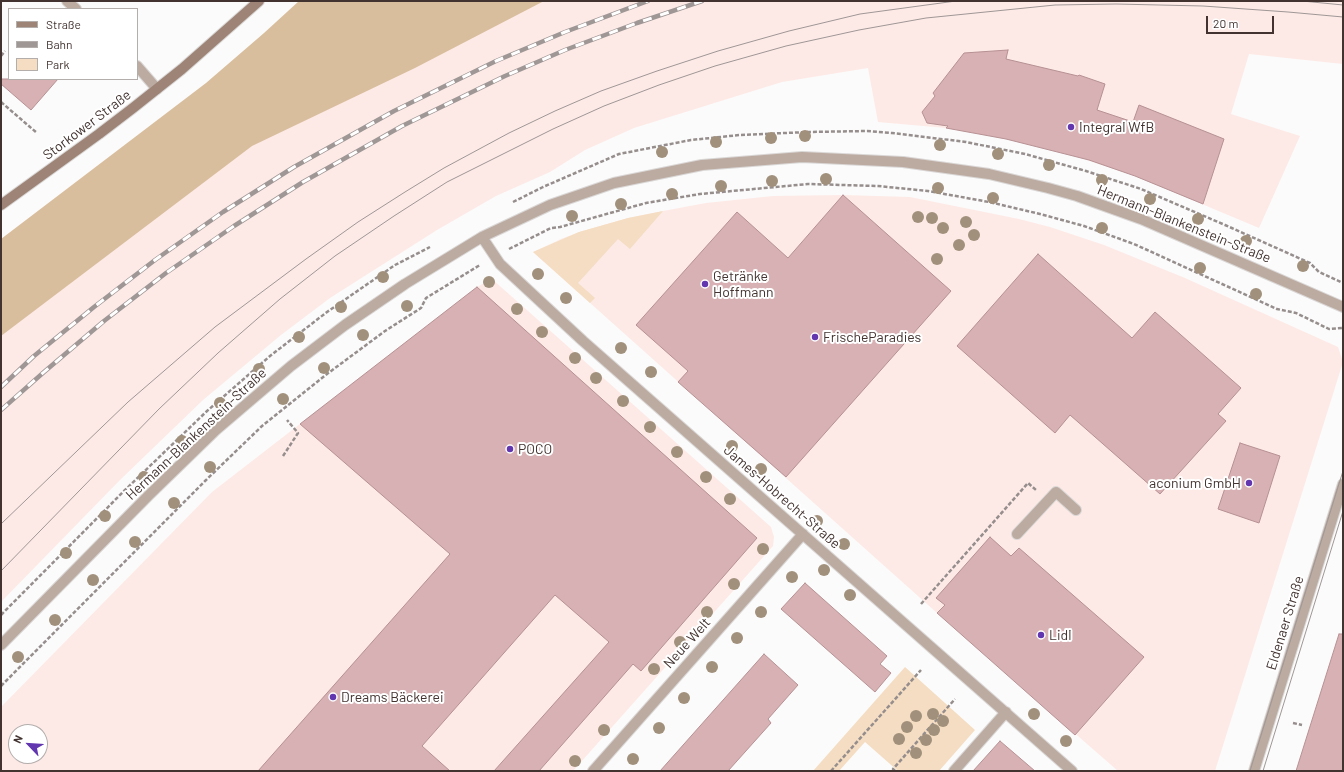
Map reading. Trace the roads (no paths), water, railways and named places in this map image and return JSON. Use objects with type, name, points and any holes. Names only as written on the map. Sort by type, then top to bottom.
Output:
[{"type":"main road","name":"Storkower Straße","points":[[1,205],[99,134],[157,89],[259,1]]},
{"type":"street","points":[[67,1],[75,8]]},
{"type":"street","points":[[138,67],[157,89]]},
{"type":"street","name":"Hermann-Blankenstein-Straße","points":[[1,645],[149,495],[216,430],[262,390],[345,325],[405,284],[482,237],[532,212],[614,183],[702,165],[802,157],[903,162],[989,174],[1084,198],[1170,230],[1343,308]]},
{"type":"street","name":"James-Hobrecht-Straße","points":[[482,237],[500,264],[588,346],[1072,771]]},
{"type":"street","name":"Eldenaer Straße","points":[[1254,771],[1343,484]]},
{"type":"street","points":[[1017,534],[1056,492],[1076,510]]},
{"type":"street","name":"Neue Welt","points":[[593,771],[803,534]]},
{"type":"street","points":[[954,771],[1006,712]]},
{"type":"tram line","points":[[1,524],[128,402],[215,327],[358,222],[444,168],[509,133],[601,91],[718,51],[789,31],[860,14],[956,1]]},
{"type":"tram line","points":[[1302,1],[1343,5]]},
{"type":"tram line","points":[[1,571],[159,409],[218,353],[280,299],[335,256],[447,182],[553,129],[604,106],[715,66],[786,46],[859,30],[926,18],[1055,5],[1116,4],[1203,6],[1343,17]]},
{"type":"tram line","points":[[1250,771],[1343,471]]},
{"type":"tram line","points":[[1263,771],[1343,511]]},
{"type":"railway","points":[[1,387],[34,356],[155,260],[223,212],[294,167],[394,111],[496,61],[565,32],[648,1]]},
{"type":"railway","points":[[1,410],[104,321],[166,273],[234,226],[303,182],[402,126],[505,76],[565,50],[702,1]]},
{"type":"place","name":"Integral WfB","points":[[1071,127]]},
{"type":"place","name":"Getränke Hoffmann","points":[[705,284]]},
{"type":"place","name":"FrischeParadies","points":[[815,337]]},
{"type":"place","name":"POCO","points":[[510,449]]},
{"type":"place","name":"aconium GmbH","points":[[1249,483]]},
{"type":"place","name":"Lidl","points":[[1041,635]]},
{"type":"place","name":"Dreams Bäckerei","points":[[333,697]]}]
